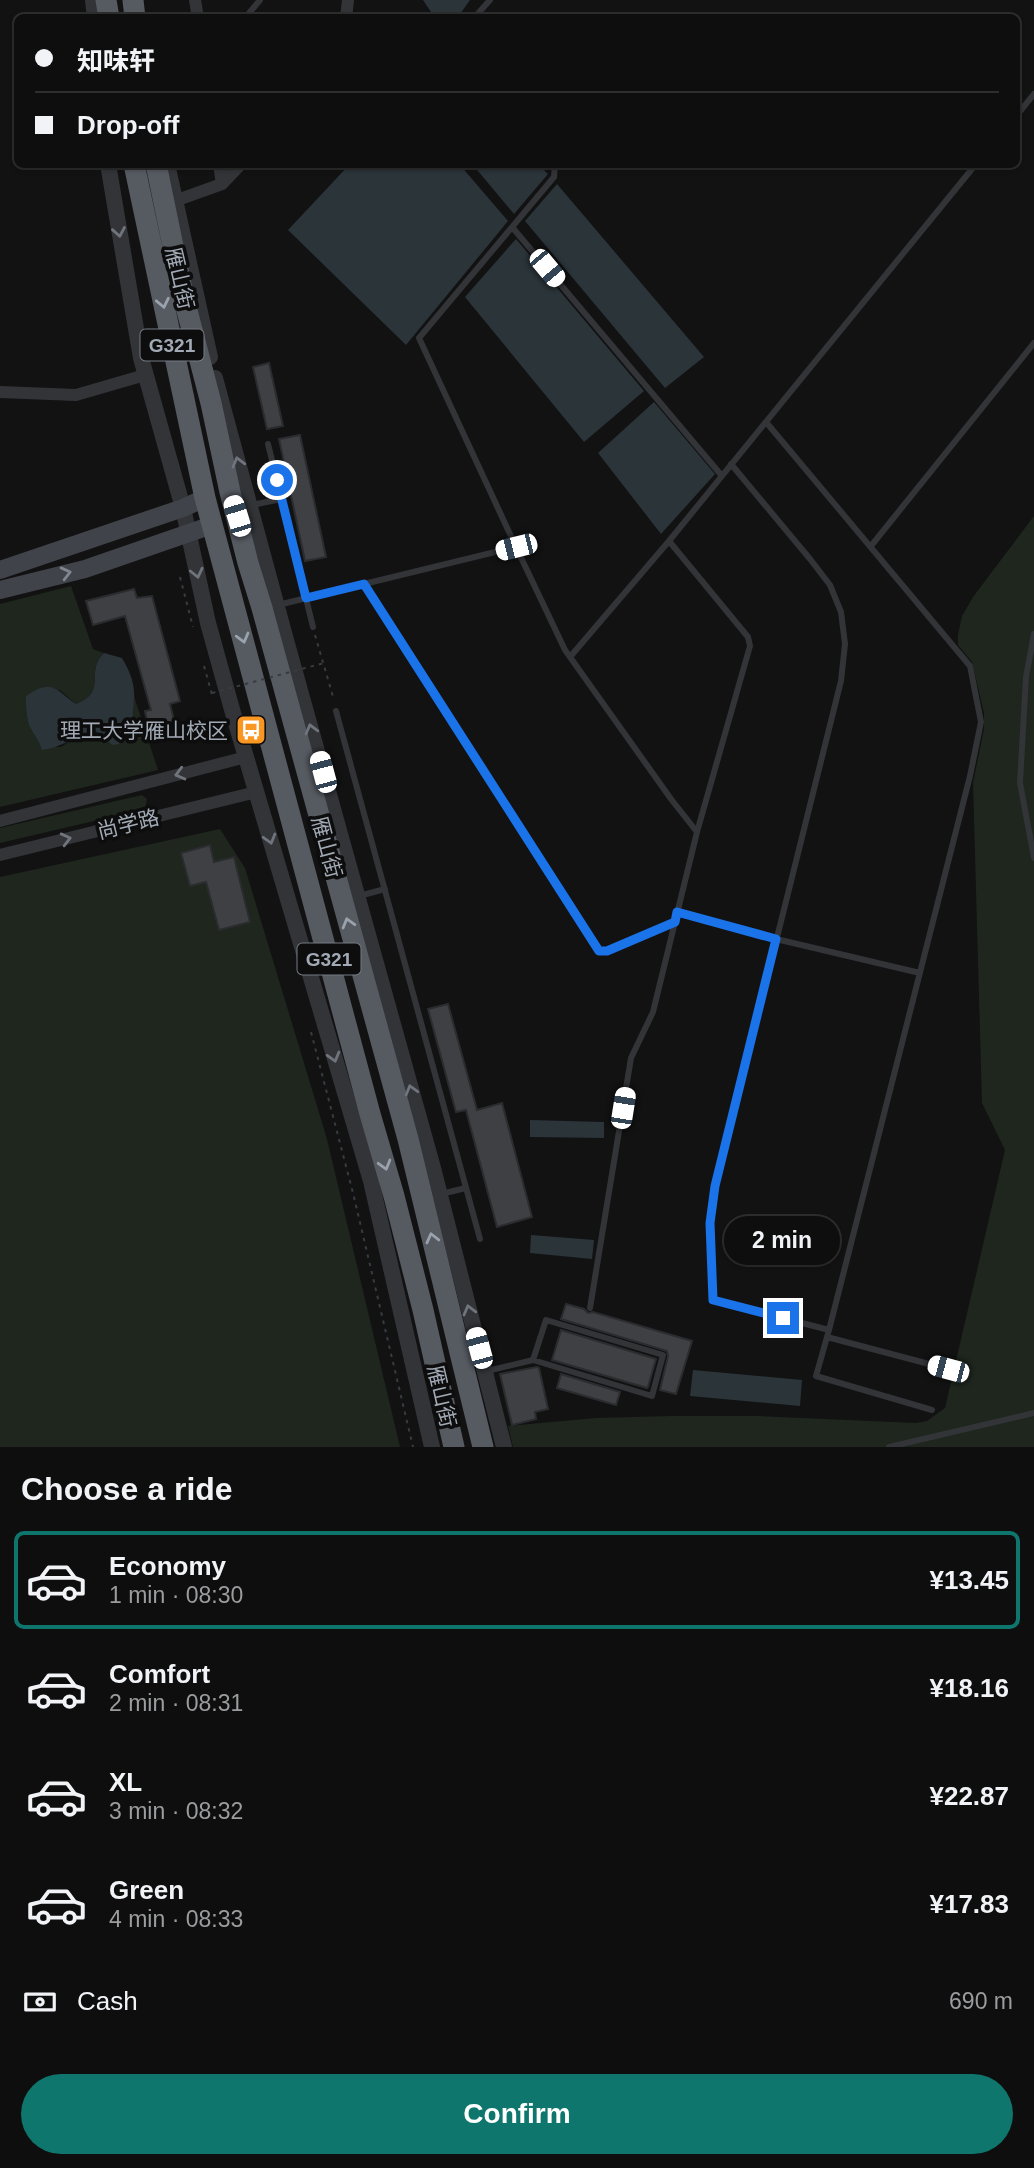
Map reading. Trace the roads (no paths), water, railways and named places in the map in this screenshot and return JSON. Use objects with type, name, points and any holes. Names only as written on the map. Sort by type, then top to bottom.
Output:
[{"type":"highway","name":"雁山街","points":[[135,168],[205,498],[370,1114],[398,1209],[424,1310],[454,1447]]},
{"type":"highway","name":"雁山街","points":[[157,168],[170,203],[184,299],[248,563],[269,607],[408,1139],[483,1447]]},
{"type":"main road","points":[[0,570],[183,508],[205,498]]},
{"type":"main road","points":[[0,590],[85,569],[212,525]]},
{"type":"street","points":[[109,168],[145,374],[183,508],[208,623],[371,1181],[432,1447]]},
{"type":"street","points":[[167,168],[170,203],[250,505],[269,607],[357,896],[505,1447]]},
{"type":"street","points":[[220,168],[222,184]]},
{"type":"street","points":[[170,203],[222,184],[237,168]]},
{"type":"street","points":[[0,392],[76,396],[145,374]]},
{"type":"street","name":"尚学路","points":[[0,821],[246,757]]},
{"type":"street","name":"尚学路","points":[[0,855],[256,792]]},
{"type":"lane","points":[[248,14],[260,0]]},
{"type":"lane","points":[[478,14],[490,0]]},
{"type":"lane","points":[[1020,111],[1034,94]]},
{"type":"lane","points":[[555,168],[554,177],[419,338],[570,657],[697,832]]},
{"type":"lane","points":[[570,657],[669,541],[973,168]]},
{"type":"lane","points":[[512,227],[722,476]]},
{"type":"lane","points":[[871,546],[1034,343]]},
{"type":"lane","points":[[766,422],[970,666],[981,722],[970,776],[816,1376],[932,1410]]},
{"type":"lane","points":[[268,444],[313,627]]},
{"type":"lane","points":[[731,464],[830,585],[841,612],[845,643],[841,681],[715,1186],[710,1223],[713,1300],[948,1369]]},
{"type":"lane","points":[[250,505],[281,499]]},
{"type":"lane","points":[[590,1308],[631,1058],[653,1012],[697,832],[750,646],[748,636],[669,541]]},
{"type":"lane","points":[[269,607],[516,547]]},
{"type":"lane","points":[[364,584],[599,951],[607,951],[675,922]]},
{"type":"lane","points":[[1034,634],[1026,677],[1020,783],[1034,858]]},
{"type":"lane","points":[[337,711],[480,1239]]},
{"type":"lane","points":[[357,896],[385,889]]},
{"type":"lane","points":[[677,912],[920,973]]},
{"type":"lane","points":[[439,1195],[466,1188]]},
{"type":"lane","points":[[485,1371],[533,1360],[652,1396],[663,1355],[547,1320],[533,1360]]},
{"type":"lane","points":[[889,1447],[1034,1413]]},
{"type":"place","name":"理工大学雁山校区","points":[[251,730]]}]
